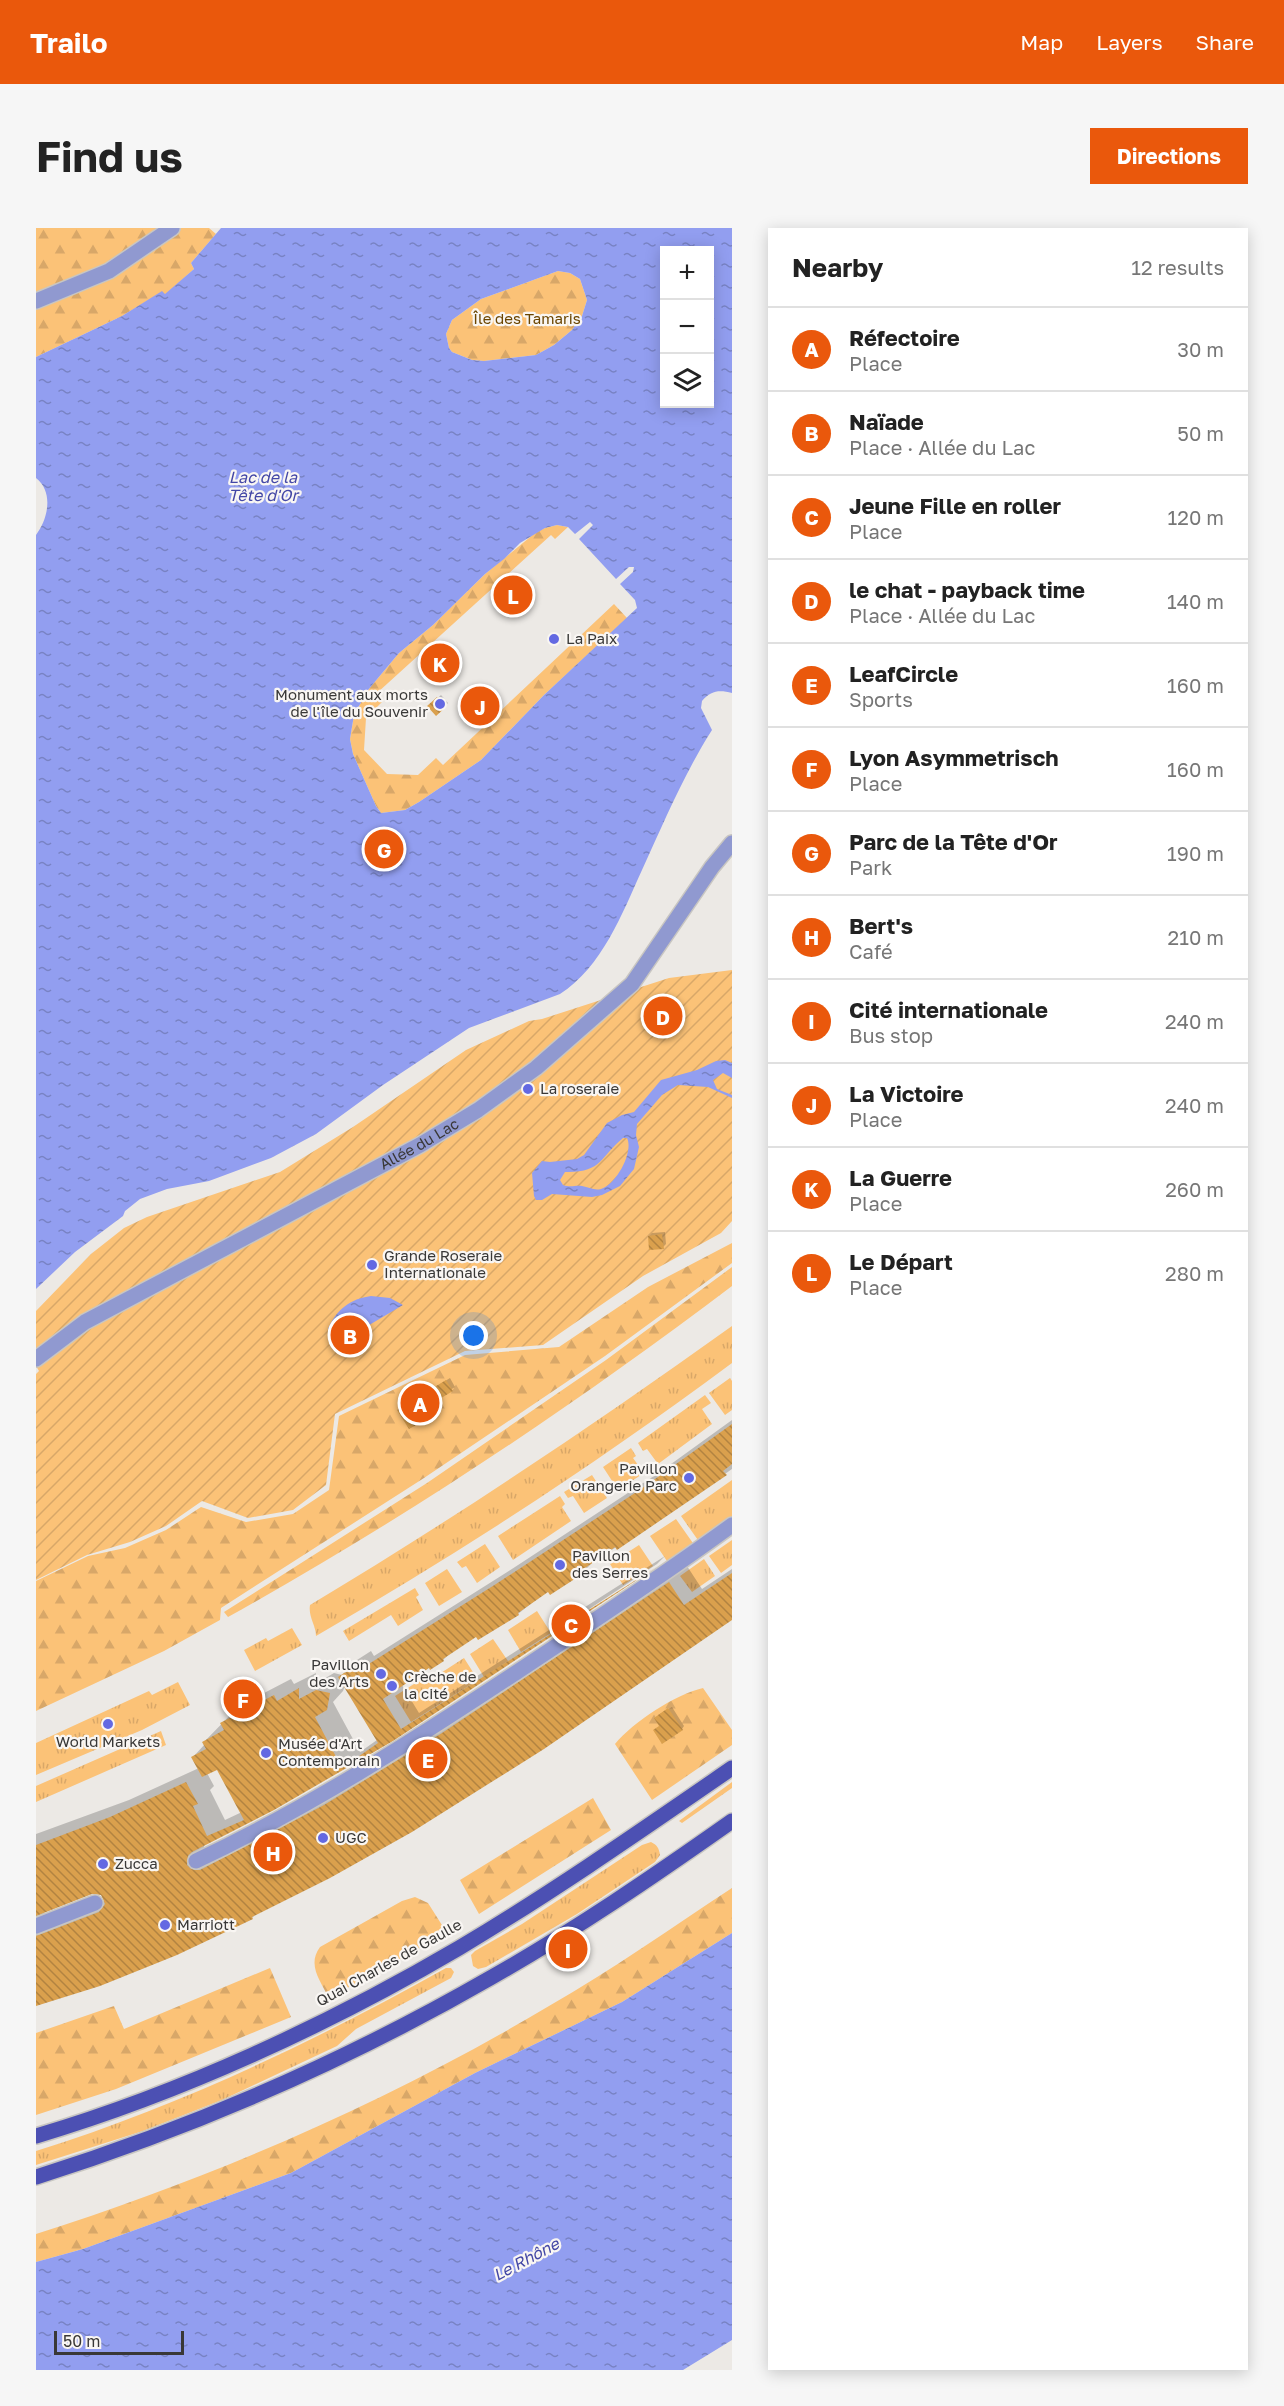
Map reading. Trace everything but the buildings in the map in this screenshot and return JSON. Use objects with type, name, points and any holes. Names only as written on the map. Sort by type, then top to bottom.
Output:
[{"type":"main road","name":"Quai Charles de Gaulle","points":[[36,2136],[78,2124],[226,2066],[361,2001],[492,1927],[627,1841],[732,1768]]},
{"type":"main road","points":[[36,2177],[112,2152],[235,2105],[351,2052],[497,1974],[652,1878],[732,1821]]},
{"type":"street","points":[[36,301],[109,271],[172,228]]},
{"type":"street","name":"Allée du Lac","points":[[36,1359],[85,1322],[184,1272],[352,1179],[420,1145],[478,1110],[535,1069],[632,984],[712,867],[732,843]]},
{"type":"street","points":[[196,1860],[304,1806],[405,1747],[659,1578],[732,1525]]},
{"type":"street","points":[[36,1926],[95,1903]]},
{"type":"green space","points":[[36,228],[209,228],[216,234],[191,263],[194,269],[165,295],[162,292],[122,316],[36,357]]},
{"type":"green space","name":"Île des Tamaris","points":[[558,271],[570,273],[580,279],[587,300],[582,316],[572,330],[554,345],[536,355],[484,361],[472,360],[452,352],[449,348],[446,334],[452,320],[481,299]]},
{"type":"green space","points":[[557,525],[568,527],[555,539],[551,535],[377,693],[383,701],[366,718],[364,750],[387,774],[418,775],[436,758],[443,765],[614,604],[627,618],[544,695],[481,760],[405,810],[381,813],[353,754],[350,739],[354,715],[368,690],[399,653],[433,625],[485,574],[535,533]]},
{"type":"green space","name":"Grande Roseraie Internationale","points":[[732,970],[732,1221],[721,1233],[643,1276],[543,1345],[465,1351],[335,1414],[326,1485],[293,1510],[248,1518],[202,1501],[166,1526],[130,1542],[87,1555],[36,1580],[36,1374],[39,1371],[36,1366],[36,1311],[91,1254],[124,1228],[147,1217],[280,1172],[353,1127],[466,1050],[529,1021],[542,1019],[669,978]]},
{"type":"green space","points":[[732,1243],[732,1263],[605,1356],[424,1478],[221,1608],[220,1620],[164,1651],[36,1711],[36,1581],[88,1556],[125,1548],[166,1530],[201,1507],[246,1522],[293,1514],[329,1490],[339,1416],[465,1355],[559,1347],[648,1287]]},
{"type":"green space","points":[[732,1267],[732,1286],[548,1419],[422,1501],[294,1580],[228,1617],[224,1612],[427,1483],[606,1360]]},
{"type":"green space","points":[[732,1326],[732,1363],[631,1436],[528,1506],[316,1636],[310,1605],[418,1539],[524,1470]]},
{"type":"green space","points":[[730,1378],[732,1381],[732,1410],[725,1415],[709,1393]]},
{"type":"green space","points":[[705,1395],[711,1403],[702,1409],[712,1424],[658,1464],[647,1449],[643,1451],[638,1443]]},
{"type":"green space","points":[[631,1448],[636,1456],[633,1458],[644,1473],[618,1490],[603,1467]]},
{"type":"green space","points":[[592,1475],[607,1498],[584,1513],[573,1496],[568,1498],[564,1492]]},
{"type":"green space","points":[[732,1480],[732,1520],[700,1543],[681,1516]]},
{"type":"green space","points":[[560,1496],[565,1504],[562,1507],[571,1521],[513,1560],[498,1536]]},
{"type":"green space","points":[[676,1519],[695,1546],[669,1564],[650,1536]]},
{"type":"green space","points":[[732,1540],[732,1565],[721,1573],[709,1556]]},
{"type":"green space","points":[[485,1544],[500,1567],[477,1583],[466,1566],[462,1568],[457,1562]]},
{"type":"green space","points":[[639,1545],[653,1566],[623,1585],[610,1564]]},
{"type":"green space","points":[[704,1559],[715,1576],[692,1592],[680,1576]]},
{"type":"green space","points":[[447,1569],[462,1592],[439,1606],[425,1583]]},
{"type":"green space","points":[[415,1588],[419,1595],[416,1597],[423,1610],[398,1626],[391,1615],[349,1641],[343,1631]]},
{"type":"green space","points":[[537,1611],[551,1633],[521,1652],[508,1630]]},
{"type":"green space","points":[[292,1628],[302,1645],[255,1671],[244,1650],[266,1638],[268,1641]]},
{"type":"green space","points":[[493,1639],[508,1661],[484,1677],[470,1654]]},
{"type":"green space","points":[[464,1658],[478,1680],[411,1722],[395,1696],[425,1677],[430,1680]]},
{"type":"green space","points":[[178,1682],[190,1705],[142,1730],[36,1775],[36,1743],[149,1691],[152,1695]]},
{"type":"green space","points":[[703,1688],[732,1730],[732,1745],[652,1800],[615,1744],[656,1710],[680,1696]]},
{"type":"green space","points":[[161,1731],[166,1745],[36,1802],[36,1786]]},
{"type":"green space","points":[[732,1782],[732,1788],[682,1823],[679,1821]]},
{"type":"green space","points":[[593,1798],[611,1830],[479,1914],[460,1880]]},
{"type":"green space","points":[[651,1842],[655,1844],[660,1853],[655,1862],[577,1914],[486,1967],[478,1969],[473,1966],[471,1955],[475,1951],[522,1924],[642,1845]]},
{"type":"green space","points":[[732,1888],[732,1933],[622,2002],[475,2073],[291,2173],[83,2249],[36,2262],[36,2234],[103,2212],[235,2162],[299,2135],[426,2074],[572,1992]]},
{"type":"green space","points":[[415,1897],[428,1903],[447,1933],[329,1998],[316,1972],[315,1960],[320,1947],[402,1901]]},
{"type":"green space","points":[[270,1968],[291,2017],[116,2089],[36,2115],[36,2033],[114,2006],[124,2029]]},
{"type":"green space","points":[[446,1968],[451,1968],[454,1972],[451,1978],[356,2029],[337,2046],[222,2100],[143,2131],[36,2165],[36,2151],[142,2114],[246,2070],[347,2021]]},
{"type":"water","name":"Lac de la Tête d'Or","points":[[221,228],[732,228],[732,693],[716,692],[702,701],[701,708],[712,730],[683,781],[609,938],[599,955],[575,983],[560,994],[469,1028],[383,1085],[316,1134],[271,1158],[209,1181],[167,1189],[140,1199],[125,1211],[123,1216],[75,1252],[36,1289],[36,535],[44,521],[47,498],[42,484],[36,478],[36,357],[122,316],[162,291],[165,294],[194,269],[191,263]],"holes":[[[558,271],[570,273],[580,279],[587,300],[582,316],[572,330],[554,345],[536,355],[484,361],[472,360],[452,352],[449,348],[446,334],[452,320],[481,299]],[[590,522],[593,525],[579,539],[616,579],[629,567],[634,567],[633,572],[620,584],[635,600],[637,608],[544,695],[481,760],[405,810],[381,813],[353,754],[350,739],[354,715],[368,690],[399,653],[433,625],[520,543],[545,528],[557,525],[568,527],[575,534]]]},
{"type":"water","points":[[725,1060],[732,1063],[732,1078],[723,1073],[713,1080],[717,1089],[732,1095],[732,1098],[708,1087],[678,1085],[662,1095],[637,1124],[636,1135],[639,1147],[634,1169],[620,1186],[592,1197],[552,1194],[542,1200],[536,1200],[532,1173],[542,1161],[577,1159],[584,1155],[607,1123],[634,1112],[661,1080],[697,1070],[716,1061]],"holes":[[[623,1138],[627,1138],[629,1144],[626,1159],[618,1175],[607,1186],[596,1190],[582,1186],[563,1185],[560,1180],[565,1172],[577,1172],[594,1167],[615,1145]]]},
{"type":"water","points":[[371,1296],[390,1298],[403,1305],[354,1334],[351,1329],[344,1334],[328,1329],[345,1306]]},
{"type":"water","name":"Le Rhône","points":[[732,1933],[732,2340],[683,2370],[36,2370],[36,2262],[83,2249],[291,2173],[475,2073],[622,2002]]},
{"type":"place","name":"Le Départ","points":[[513,595]]},
{"type":"place","name":"La Paix","points":[[554,639]]},
{"type":"place","name":"La Guerre","points":[[440,663]]},
{"type":"place","name":"Monument aux morts de l'île du Souvenir","points":[[440,704]]},
{"type":"place","name":"La Victoire","points":[[480,706]]},
{"type":"place","name":"Parc de la Tête d'Or","points":[[384,849]]},
{"type":"place","name":"le chat - payback time","points":[[663,1016]]},
{"type":"place","name":"La roseraie","points":[[528,1089]]},
{"type":"place","name":"Grande Roseraie Internationale","points":[[372,1265]]},
{"type":"place","name":"Naïade","points":[[350,1335]]},
{"type":"place","name":"Réfectoire","points":[[420,1403]]},
{"type":"place","name":"Pavillon Orangerie Parc","points":[[689,1478]]},
{"type":"place","name":"Pavillon des Serres","points":[[560,1565]]},
{"type":"place","name":"Jeune Fille en roller","points":[[571,1624]]},
{"type":"place","name":"Pavillon des Arts","points":[[381,1674]]},
{"type":"place","name":"Crèche de la cité","points":[[392,1686]]},
{"type":"place","name":"Lyon Asymmetrisch","points":[[243,1699]]},
{"type":"place","name":"World Markets","points":[[108,1724]]},
{"type":"place","name":"Musée d'Art Contemporain","points":[[266,1753]]},
{"type":"place","name":"LeafCircle","points":[[428,1759]]},
{"type":"place","name":"UGC","points":[[323,1838]]},
{"type":"place","name":"Bert's","points":[[273,1852]]},
{"type":"place","name":"Zucca","points":[[103,1864]]},
{"type":"place","name":"Marriott","points":[[165,1925]]},
{"type":"place","name":"Cité internationale","points":[[568,1949]]}]
